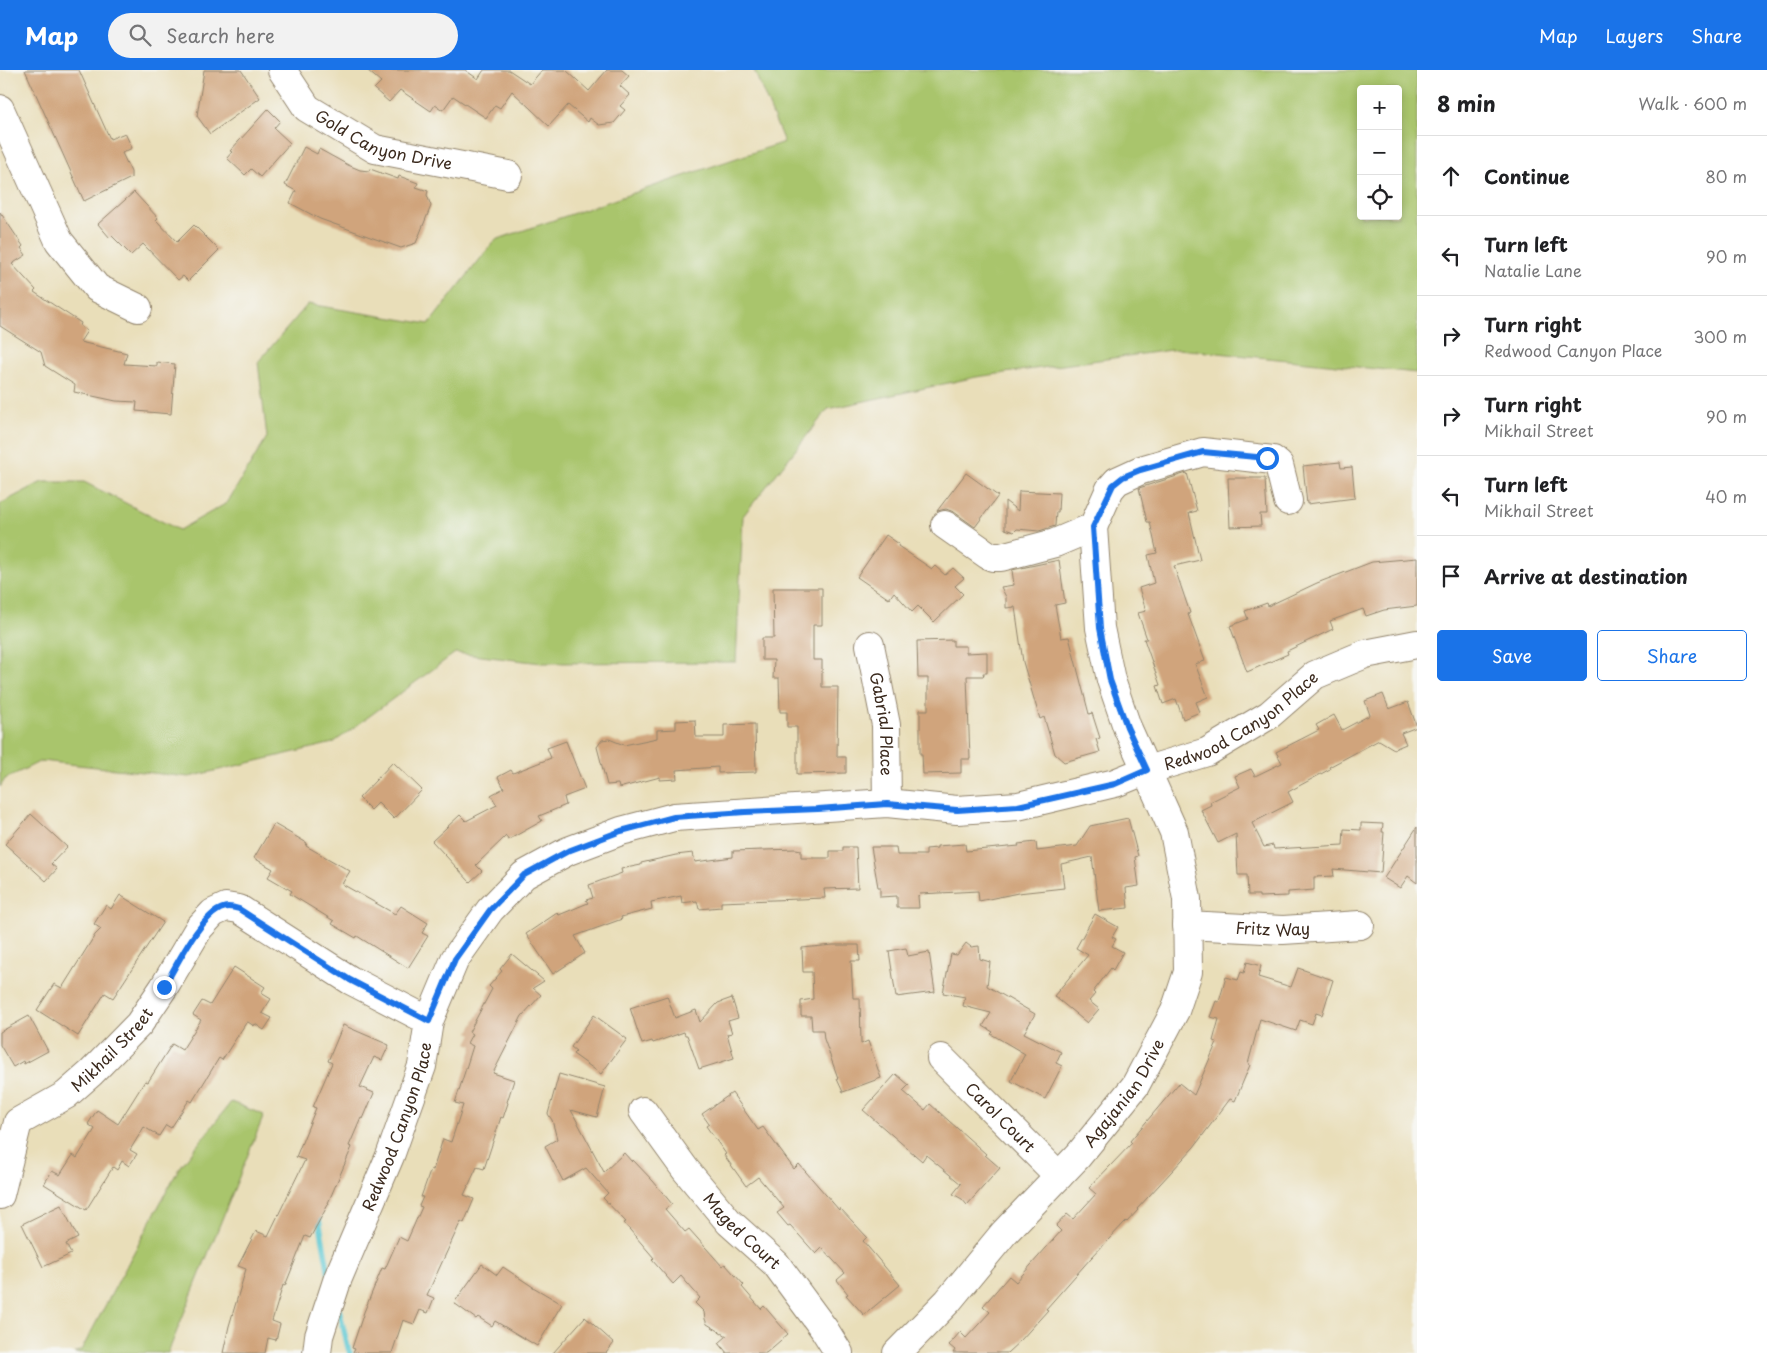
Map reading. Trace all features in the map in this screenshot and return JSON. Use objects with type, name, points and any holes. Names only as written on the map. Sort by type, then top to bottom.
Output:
[{"type":"street","name":"Gold Canyon Drive","points":[[282,70],[307,108],[375,148],[508,176]]},
{"type":"street","points":[[0,109],[59,241],[96,288],[138,308]]},
{"type":"street","points":[[945,525],[988,556],[993,557],[1055,543],[1093,527],[1110,489],[1117,481],[1140,470],[1203,452],[1273,460],[1279,465],[1288,501]]},
{"type":"street","name":"Agajanian Drive","points":[[897,1353],[948,1301],[1004,1233],[1078,1156],[1135,1086],[1175,1012],[1188,972],[1187,899],[1174,832],[1127,727],[1110,680],[1100,628],[1093,527]]},
{"type":"street","name":"Redwood Canyon Place","points":[[317,1353],[319,1336],[338,1278],[390,1156],[422,1066],[429,1021],[455,959],[490,910],[524,875],[568,851],[621,831],[674,817],[887,804],[957,810],[1018,806],[1115,784],[1147,770],[1207,752],[1269,715],[1315,675],[1365,654],[1417,644]]},
{"type":"street","name":"Gabrial Place","points":[[870,645],[886,725],[887,804]]},
{"type":"street","name":"Mikhail Street","points":[[0,1195],[18,1122],[66,1095],[118,1047],[139,1024],[164,987],[199,928],[213,913],[226,906],[239,909],[350,980],[429,1021]]},
{"type":"street","name":"Fritz Way","points":[[1187,925],[1283,930],[1360,925]]},
{"type":"street","name":"Carol Court","points":[[941,1058],[1058,1176]]},
{"type":"street","name":"Maged Court","points":[[643,1111],[685,1169],[729,1222],[776,1264],[824,1329],[839,1353]]},
{"type":"green space","points":[[754,70],[1417,70],[1417,373],[1178,349],[976,377],[828,409],[743,516],[736,662],[542,663],[455,653],[333,743],[189,777],[41,761],[5,779],[0,787],[0,504],[42,482],[84,482],[179,530],[227,503],[267,437],[258,362],[308,304],[429,324],[495,240],[784,142]]},
{"type":"green space","points":[[231,1102],[264,1115],[168,1353],[75,1353],[82,1349],[178,1170]]},
{"type":"building","points":[[25,70],[79,70],[110,139],[125,133],[132,148],[122,153],[131,172],[131,178],[84,201]]},
{"type":"building","points":[[204,70],[241,70],[260,98],[210,134],[197,116]]},
{"type":"building","points":[[367,70],[465,70],[478,79],[484,70],[509,70],[530,84],[542,70],[566,70],[589,91],[607,70],[622,70],[629,76],[620,86],[630,95],[620,106],[625,110],[614,123],[599,125],[590,118],[588,122],[568,105],[549,126],[512,91],[500,108],[495,105],[486,118],[453,96],[443,110],[435,105],[431,111],[400,90],[389,102],[374,89],[381,82]]},
{"type":"building","points":[[268,109],[280,121],[274,128],[290,143],[260,177],[251,169],[245,175],[227,158],[232,152],[230,151]]},
{"type":"building","points":[[304,147],[317,154],[319,149],[360,170],[369,171],[370,169],[398,179],[399,176],[418,183],[416,187],[428,191],[427,195],[431,206],[416,243],[401,248],[320,219],[290,203],[296,191],[285,185]]},
{"type":"building","points":[[134,192],[158,218],[156,220],[177,242],[194,225],[219,250],[188,281],[183,276],[178,280],[143,244],[131,255],[112,236],[110,238],[98,224]]},
{"type":"building","points":[[0,212],[23,246],[21,248],[26,255],[12,264],[36,290],[34,292],[81,323],[80,326],[87,331],[80,342],[127,353],[124,364],[157,366],[157,362],[175,364],[171,414],[136,411],[137,402],[116,401],[74,392],[75,385],[45,366],[41,352],[0,326]]},
{"type":"building","points":[[1340,462],[1341,468],[1352,467],[1355,498],[1307,504],[1303,466]]},
{"type":"building","points":[[966,473],[998,496],[975,527],[954,512],[946,509],[937,511]]},
{"type":"building","points":[[1187,473],[1197,511],[1189,513],[1200,560],[1174,566],[1190,613],[1188,614],[1205,661],[1195,664],[1208,697],[1196,702],[1200,712],[1183,719],[1176,699],[1163,704],[1157,686],[1160,685],[1144,639],[1147,639],[1138,613],[1146,611],[1139,588],[1154,583],[1148,555],[1157,553],[1150,522],[1147,522],[1139,488]]},
{"type":"building","points":[[1228,478],[1265,478],[1267,514],[1260,514],[1261,526],[1230,527]]},
{"type":"building","points":[[1019,491],[1059,493],[1055,526],[1039,531],[1017,529],[1014,532],[1005,529],[1005,501],[1018,511]]},
{"type":"building","points":[[886,535],[899,544],[898,546],[932,569],[935,566],[945,575],[953,568],[964,578],[955,586],[963,594],[934,622],[918,606],[912,612],[894,592],[889,599],[857,577]]},
{"type":"building","points":[[1417,558],[1417,606],[1384,610],[1366,616],[1363,609],[1330,621],[1333,629],[1287,651],[1288,654],[1247,672],[1230,626],[1248,619],[1245,611],[1267,603],[1268,606],[1317,583],[1372,562]]},
{"type":"building","points":[[1059,560],[1065,603],[1055,605],[1061,638],[1069,637],[1089,714],[1092,713],[1100,738],[1096,739],[1100,752],[1064,762],[1055,754],[1044,717],[1040,719],[1023,662],[1015,607],[1006,608],[1006,597],[1001,587],[1014,585],[1012,570]]},
{"type":"building","points":[[773,588],[822,588],[822,625],[813,625],[813,660],[822,660],[822,687],[838,687],[837,757],[846,757],[846,773],[797,774],[797,727],[787,727],[787,712],[780,712],[779,678],[773,678],[774,660],[762,660],[762,638],[774,638]]},
{"type":"building","points":[[953,640],[953,646],[966,646],[966,653],[987,652],[987,673],[983,673],[984,676],[967,676],[970,759],[961,759],[961,773],[923,774],[922,754],[920,754],[920,710],[928,710],[928,678],[918,678],[917,641]]},
{"type":"building","points":[[1383,694],[1389,709],[1408,702],[1417,727],[1401,733],[1406,744],[1394,749],[1379,740],[1288,792],[1293,802],[1252,823],[1264,847],[1273,845],[1274,849],[1343,845],[1344,829],[1361,830],[1361,823],[1383,824],[1381,873],[1333,869],[1334,876],[1314,877],[1314,890],[1288,892],[1288,896],[1259,897],[1259,895],[1248,895],[1247,875],[1238,875],[1236,834],[1218,843],[1201,810],[1211,805],[1210,802],[1240,787],[1235,776],[1251,769],[1255,776],[1282,763],[1276,752],[1319,730],[1316,725],[1334,715],[1342,730],[1370,715],[1365,701]]},
{"type":"building","points":[[695,720],[696,737],[724,737],[724,725],[755,724],[756,772],[718,773],[718,767],[676,770],[677,779],[660,780],[660,777],[619,788],[618,784],[607,785],[597,747],[602,740],[609,739],[624,745],[657,738],[657,730],[676,729],[676,721]]},
{"type":"building","points":[[566,741],[585,789],[564,797],[566,805],[539,816],[542,821],[508,840],[506,836],[476,865],[482,871],[470,882],[432,841],[460,815],[466,821],[497,805],[491,795],[504,788],[498,777],[511,770],[513,773],[551,758],[547,748]]},
{"type":"building","points":[[393,762],[422,790],[394,819],[378,803],[371,810],[359,798]]},
{"type":"building","points":[[31,814],[67,847],[51,864],[57,869],[46,881],[5,844]]},
{"type":"building","points":[[1128,818],[1138,856],[1135,857],[1139,886],[1126,888],[1128,908],[1099,911],[1092,857],[1061,864],[1064,888],[1018,893],[979,901],[978,891],[920,894],[918,896],[919,908],[897,908],[897,896],[880,897],[880,887],[878,887],[871,847],[896,847],[897,855],[926,855],[926,849],[937,848],[937,846],[965,844],[966,851],[1019,846],[1018,844],[1036,842],[1037,851],[1077,846],[1090,826]]},
{"type":"building","points":[[274,824],[307,843],[306,846],[350,871],[342,884],[395,914],[401,906],[428,923],[422,933],[428,936],[408,968],[357,936],[356,938],[332,924],[334,921],[290,894],[292,891],[268,877],[273,869],[254,858]]},
{"type":"building","points":[[1417,827],[1417,883],[1408,876],[1400,888],[1384,878]]},
{"type":"building","points":[[843,847],[856,847],[858,888],[824,889],[825,898],[721,902],[721,907],[699,909],[697,901],[682,903],[681,896],[651,902],[652,909],[621,917],[622,919],[575,936],[585,953],[553,974],[526,934],[557,913],[559,915],[588,903],[586,900],[593,898],[589,885],[622,873],[621,869],[641,865],[641,863],[693,853],[695,862],[733,857],[733,851],[796,849],[801,850],[801,858],[830,858],[830,851],[843,851]]},
{"type":"building","points":[[120,895],[163,922],[113,998],[105,993],[78,1036],[37,1010],[54,984],[62,988],[95,935],[101,929],[94,924],[106,905],[111,909]]},
{"type":"building","points":[[1095,914],[1118,927],[1112,937],[1116,939],[1112,946],[1123,952],[1113,970],[1111,968],[1093,992],[1095,994],[1089,1001],[1099,1009],[1087,1023],[1054,996],[1088,955],[1076,948]]},
{"type":"building","points":[[966,943],[971,947],[979,946],[980,959],[990,962],[987,986],[1035,1014],[1024,1033],[1061,1052],[1056,1063],[1062,1066],[1045,1099],[1011,1081],[1025,1054],[991,1034],[993,1032],[983,1026],[991,1013],[963,1006],[965,997],[943,993],[951,954],[957,955]]},
{"type":"building","points":[[859,945],[860,961],[851,961],[853,998],[860,998],[861,1044],[868,1041],[881,1078],[843,1092],[824,1039],[823,1030],[812,1030],[811,1016],[801,1016],[801,1001],[813,999],[812,972],[803,972],[802,948]]},
{"type":"building","points":[[906,948],[908,956],[929,952],[935,992],[896,997],[889,951]]},
{"type":"building","points":[[512,954],[544,981],[533,988],[541,995],[522,1016],[493,1073],[514,1080],[503,1118],[501,1117],[484,1169],[477,1167],[464,1195],[474,1199],[464,1223],[461,1221],[427,1295],[434,1298],[428,1313],[420,1310],[414,1324],[403,1320],[392,1353],[353,1353],[355,1349],[352,1348],[364,1312],[382,1268],[385,1269],[399,1237],[407,1241],[422,1207],[419,1206],[423,1197],[421,1197],[431,1169],[433,1170],[443,1139],[451,1142],[463,1105],[455,1103],[473,1046],[467,1043],[472,1034],[469,1032],[492,989],[489,986],[502,971],[500,969]]},
{"type":"building","points":[[1247,962],[1261,966],[1258,977],[1291,987],[1298,968],[1333,980],[1322,1015],[1316,1013],[1312,1024],[1300,1020],[1296,1031],[1260,1019],[1248,1064],[1250,1065],[1235,1101],[1230,1099],[1194,1147],[1127,1222],[1091,1258],[1021,1340],[1007,1353],[953,1353],[955,1350],[949,1345],[960,1332],[966,1338],[990,1312],[983,1306],[1009,1276],[1016,1282],[1061,1231],[1056,1226],[1067,1214],[1073,1219],[1096,1194],[1089,1188],[1132,1143],[1130,1141],[1179,1083],[1194,1095],[1217,1042],[1213,1041],[1219,1019],[1210,1017],[1216,1001],[1219,1002],[1226,977],[1238,980],[1241,972],[1244,973]]},
{"type":"building","points":[[234,967],[265,987],[261,993],[271,999],[262,1013],[272,1018],[264,1030],[255,1024],[254,1026],[248,1022],[246,1023],[222,1060],[219,1058],[192,1102],[189,1100],[171,1128],[166,1125],[159,1136],[144,1127],[130,1150],[137,1154],[129,1166],[122,1161],[117,1170],[113,1167],[86,1210],[44,1184],[52,1171],[60,1175],[73,1155],[77,1158],[95,1129],[88,1124],[97,1110],[118,1124],[145,1081],[148,1082],[172,1044],[182,1050],[201,1020],[193,1015],[202,1001],[210,1005]]},
{"type":"building","points":[[667,996],[675,1018],[696,1010],[700,1022],[718,1003],[732,998],[738,1018],[728,1021],[732,1033],[727,1034],[734,1058],[699,1069],[687,1035],[684,1032],[653,1043],[652,1041],[642,1044],[630,1008]]},
{"type":"building","points":[[594,1015],[627,1039],[601,1074],[573,1054],[576,1051],[571,1047]]},
{"type":"building","points":[[29,1016],[48,1051],[24,1064],[23,1061],[13,1067],[0,1045],[0,1032]]},
{"type":"building","points":[[343,1025],[389,1045],[382,1060],[374,1057],[360,1087],[374,1093],[349,1146],[352,1147],[329,1203],[310,1238],[305,1236],[285,1286],[283,1285],[272,1321],[280,1324],[276,1340],[268,1338],[265,1353],[223,1353],[246,1269],[238,1266],[256,1231],[268,1236],[305,1160],[296,1157],[316,1108],[313,1107],[332,1063],[328,1061]]},
{"type":"building","points":[[559,1074],[605,1087],[597,1117],[571,1110],[604,1172],[624,1153],[653,1181],[672,1204],[665,1209],[685,1232],[689,1229],[722,1266],[725,1264],[744,1285],[742,1287],[761,1309],[764,1306],[788,1334],[766,1353],[727,1353],[719,1343],[727,1336],[707,1324],[704,1312],[695,1303],[700,1298],[681,1276],[673,1284],[652,1260],[654,1258],[624,1223],[626,1222],[603,1198],[608,1193],[586,1168],[563,1181],[545,1146],[557,1139],[552,1120],[548,1114]]},
{"type":"building","points":[[896,1074],[909,1085],[903,1091],[925,1110],[930,1104],[1000,1168],[967,1205],[962,1199],[953,1194],[961,1184],[926,1155],[922,1161],[863,1110]]},
{"type":"building","points":[[732,1093],[758,1130],[763,1127],[794,1169],[799,1164],[839,1210],[840,1208],[867,1237],[863,1241],[900,1285],[864,1315],[846,1295],[848,1294],[837,1280],[845,1273],[822,1248],[816,1254],[790,1225],[788,1226],[777,1213],[784,1208],[758,1177],[746,1186],[706,1126],[709,1124],[702,1114]]},
{"type":"building","points":[[61,1205],[78,1238],[66,1244],[71,1254],[43,1267],[22,1224]]},
{"type":"building","points":[[482,1264],[497,1275],[503,1267],[562,1304],[537,1346],[495,1321],[492,1326],[478,1317],[476,1319],[454,1303]]},
{"type":"building","points":[[585,1317],[614,1343],[606,1353],[553,1353]]},
{"type":"waterway","points":[[319,1219],[329,1274]]},
{"type":"waterway","points":[[339,1309],[350,1353]]},
{"type":"route","points":[[164,987],[199,928],[213,913],[226,906],[239,909],[350,980],[429,1021],[455,959],[490,910],[524,875],[568,851],[621,831],[674,817],[745,812],[887,804],[957,810],[1018,806],[1115,784],[1147,770],[1127,727],[1110,680],[1100,628],[1093,527],[1113,485],[1123,477],[1140,470],[1203,452],[1267,458]]}]
